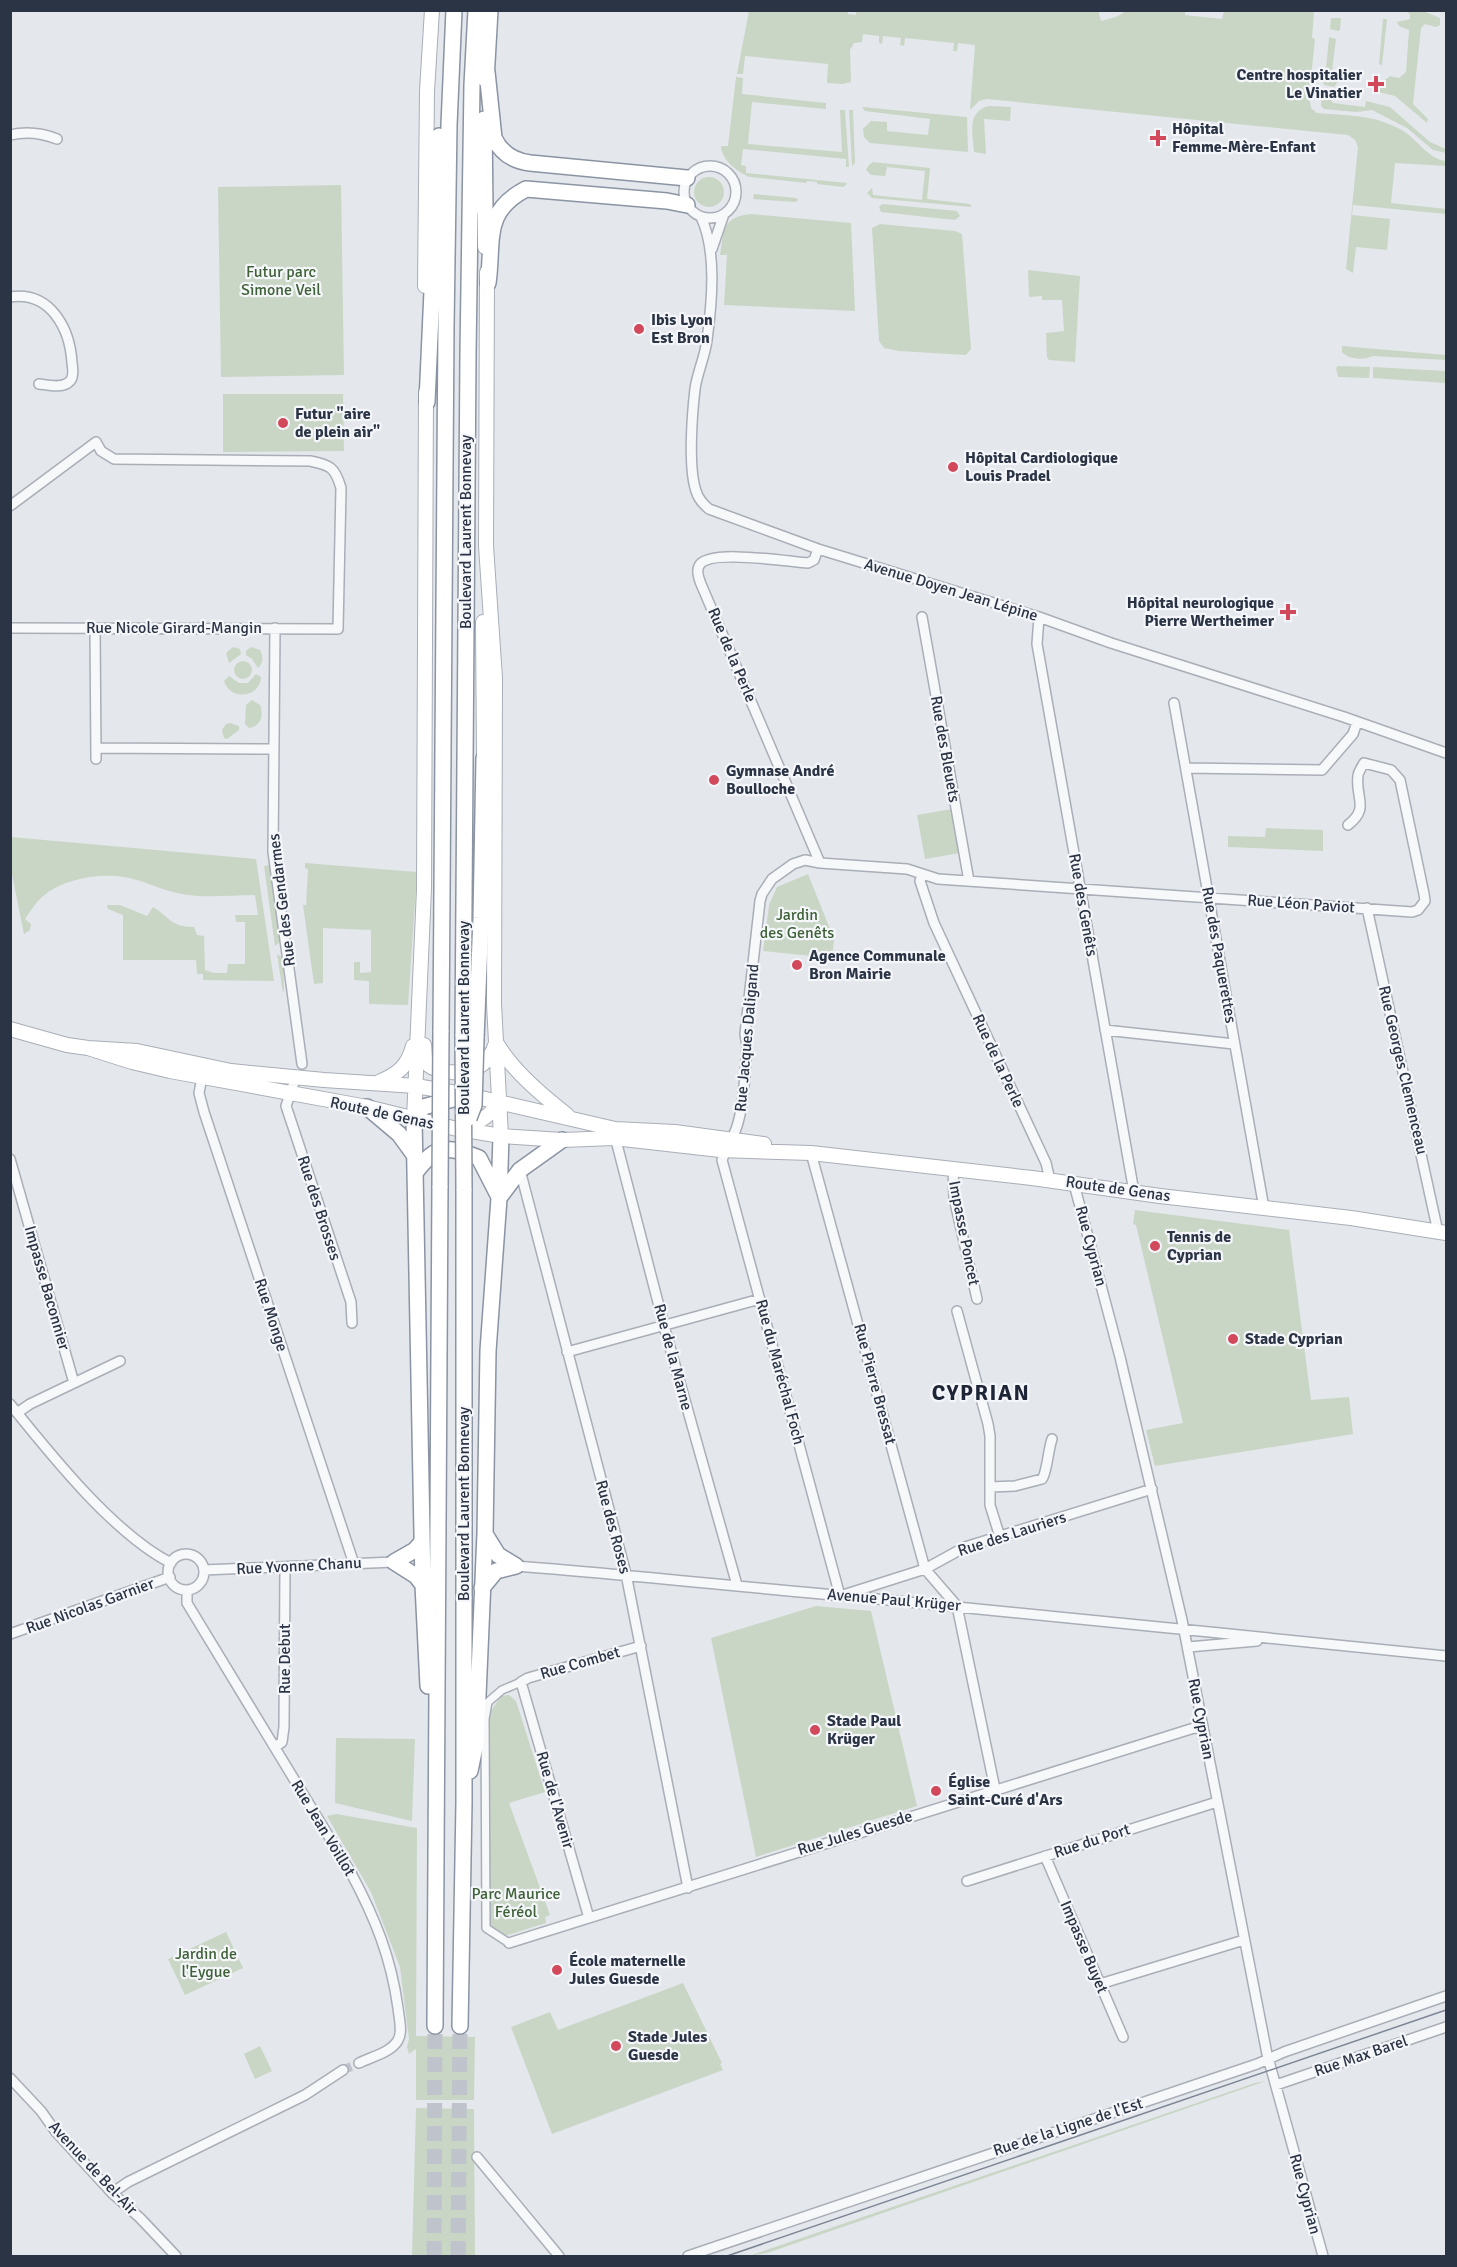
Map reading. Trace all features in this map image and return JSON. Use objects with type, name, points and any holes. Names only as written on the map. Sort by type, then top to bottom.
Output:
[{"type":"highway","points":[[427,402],[444,10]]},
{"type":"highway","name":"Boulevard Laurent Bonnevay","points":[[435,2026],[446,326],[449,125],[454,10]]},
{"type":"highway","name":"Boulevard Laurent Bonnevay","points":[[460,2026],[464,1803],[464,1189],[458,1130],[474,1105],[469,1037],[468,353],[472,97],[476,10]]},
{"type":"highway","points":[[485,212],[483,123],[490,10]]},
{"type":"highway","points":[[487,72],[494,138],[511,158],[530,163],[687,178]]},
{"type":"highway","points":[[488,283],[493,224],[510,198],[525,189],[687,204]]},
{"type":"highway","points":[[469,1037],[481,918],[484,758]]},
{"type":"highway","points":[[437,1754],[429,1724],[423,1585],[414,1119],[423,1107],[468,1095]]},
{"type":"highway","points":[[367,1107],[399,1134],[415,1156]]},
{"type":"highway","points":[[464,1803],[476,1742],[485,1534],[488,1351],[501,1136]]},
{"type":"highway","points":[[499,1198],[520,1170],[562,1140]]},
{"type":"highway","points":[[415,1173],[428,1155],[452,1148],[479,1158],[499,1198]]},
{"type":"highway","points":[[485,1534],[498,1555],[516,1566]]},
{"type":"highway","points":[[394,1562],[406,1556],[423,1542]]},
{"type":"highway","points":[[394,1562],[416,1576],[423,1585]]},
{"type":"highway","points":[[482,1588],[496,1571],[516,1566]]},
{"type":"main road","points":[[414,1119],[422,962],[427,91],[432,10]]},
{"type":"main road","points":[[484,758],[483,588],[486,546],[488,283],[485,259],[485,212]]},
{"type":"main road","points":[[486,546],[495,678],[494,970],[501,1136]]},
{"type":"main road","points":[[422,962],[425,1000],[424,1040],[426,1061],[429,1066],[451,1072],[479,1067],[492,1056],[496,1042]]},
{"type":"main road","points":[[377,1083],[395,1076],[410,1059],[418,1026]]},
{"type":"main road","name":"Route de Genas","points":[[10,1029],[67,1045],[88,1048],[132,1062],[203,1071],[416,1086],[468,1095],[572,1119],[658,1144],[770,1145],[789,1151],[1050,1180],[1442,1232]]},
{"type":"main road","points":[[496,1042],[529,1082],[572,1119]]},
{"type":"main road","name":"Route de Genas","points":[[203,1071],[289,1094],[367,1107],[458,1130],[501,1136],[562,1140],[615,1133],[675,1132],[728,1145]]},
{"type":"main road","points":[[458,1130],[475,1125],[489,1115],[500,1102]]},
{"type":"street","points":[[10,135],[21,132],[45,134],[57,140]]},
{"type":"street","points":[[712,165],[725,170],[734,182],[736,197],[732,207],[724,214],[710,218],[701,217],[693,212],[683,192],[687,178],[698,168],[712,165]]},
{"type":"street","name":"Avenue Doyen Jean Lépine","points":[[712,250],[724,214]]},
{"type":"street","name":"Avenue Doyen Jean Lépine","points":[[701,217],[708,231],[712,250],[708,331],[705,355],[696,387],[692,460],[695,489],[703,504],[719,515],[818,549],[1039,617],[1111,643],[1446,753]]},
{"type":"street","points":[[10,297],[16,296],[37,301],[56,313],[66,331],[71,350],[73,375],[71,381],[63,386],[39,384]]},
{"type":"street","name":"Rue Nicole Girard-Mangin","points":[[10,506],[96,442],[101,451],[114,459],[310,461],[327,465],[337,473],[341,488],[338,629],[10,628]]},
{"type":"street","name":"Rue de la Perle","points":[[818,549],[814,560],[808,563],[747,557],[716,558],[703,561],[698,571],[701,584],[820,864]]},
{"type":"street","name":"Rue des Bleuets","points":[[922,617],[969,881]]},
{"type":"street","name":"Rue des Genêts","points":[[1039,617],[1037,644],[1134,1192]]},
{"type":"street","points":[[95,628],[96,759]]},
{"type":"street","name":"Rue des Gendarmes","points":[[275,628],[273,852],[302,1064]]},
{"type":"street","name":"Rue des Paquerettes","points":[[1174,703],[1264,1208]]},
{"type":"street","points":[[1186,768],[1322,770],[1353,734],[1357,722]]},
{"type":"street","points":[[96,748],[274,749]]},
{"type":"street","name":"Rue Léon Paviot","points":[[922,875],[938,879],[1082,890],[1413,912],[1418,910],[1425,901],[1400,780],[1391,771],[1364,763],[1358,776],[1361,807],[1358,818],[1348,825]]},
{"type":"street","name":"Rue Jacques Daligand","points":[[728,1145],[736,1132],[739,1120],[747,1046],[745,1034],[762,894],[772,879],[793,864],[806,860],[820,864],[907,869],[922,875]]},
{"type":"street","name":"Rue de la Perle","points":[[922,875],[920,881],[934,922],[1046,1163],[1050,1180]]},
{"type":"street","name":"Rue Georges Clemenceau","points":[[1367,908],[1442,1232]]},
{"type":"street","points":[[1105,1030],[1234,1044]]},
{"type":"street","name":"Rue Monge","points":[[203,1071],[199,1093],[204,1112],[354,1564]]},
{"type":"street","points":[[289,1094],[296,1077]]},
{"type":"street","name":"Rue des Brosses","points":[[289,1094],[286,1106],[351,1302],[352,1323]]},
{"type":"street","points":[[658,1144],[672,1137],[675,1132]]},
{"type":"street","name":"Rue de la Marne","points":[[615,1133],[664,1326],[737,1585]]},
{"type":"street","name":"Rue du Maréchal Foch","points":[[728,1145],[722,1160],[840,1596]]},
{"type":"street","name":"Rue Pierre Bressat","points":[[811,1153],[925,1569],[957,1606]]},
{"type":"street","name":"Impasse Baconnier","points":[[10,1159],[74,1383]]},
{"type":"street","name":"Impasse Poncet","points":[[953,1168],[954,1198],[977,1299]]},
{"type":"street","name":"Rue des Roses","points":[[520,1170],[626,1574],[688,1888]]},
{"type":"street","name":"Rue Cyprian","points":[[1074,1184],[1120,1357],[1185,1631],[1202,1728],[1268,2058],[1323,2256]]},
{"type":"street","points":[[567,1352],[760,1299]]},
{"type":"street","points":[[957,1311],[988,1424],[990,1505],[1000,1537]]},
{"type":"street","points":[[17,1413],[30,1404],[120,1361]]},
{"type":"street","points":[[10,1404],[43,1446],[96,1503],[144,1548],[171,1563]]},
{"type":"street","points":[[990,1487],[1015,1486],[1042,1479],[1045,1475],[1047,1451],[1052,1439]]},
{"type":"street","name":"Rue des Lauriers","points":[[840,1596],[925,1569],[965,1547],[1152,1489]]},
{"type":"street","points":[[180,1555],[192,1555],[200,1561],[204,1570],[201,1581],[187,1590],[176,1586],[170,1577],[171,1563],[180,1555]]},
{"type":"street","name":"Rue Yvonne Chanu","points":[[204,1570],[394,1562]]},
{"type":"street","name":"Avenue Paul Krüger","points":[[516,1566],[626,1574],[957,1606],[1446,1656]]},
{"type":"street","name":"Rue Debut","points":[[275,1747],[282,1742],[284,1727],[285,1567]]},
{"type":"street","name":"Rue Nicolas Garnier","points":[[10,1634],[170,1577]]},
{"type":"street","name":"Rue Jean Voillot","points":[[187,1590],[187,1603],[351,1873],[372,1912],[388,1954],[395,1989],[400,2037],[394,2046],[359,2063]]},
{"type":"street","points":[[957,1606],[995,1790]]},
{"type":"street","name":"Avenue Paul Krüger","points":[[1188,1647],[1271,1639]]},
{"type":"street","name":"Rue Combet","points":[[521,1682],[528,1678],[641,1646]]},
{"type":"street","points":[[509,1943],[486,1928],[485,1719],[488,1702],[502,1690],[521,1682]]},
{"type":"street","name":"Rue de l'Avenir","points":[[521,1682],[589,1918]]},
{"type":"street","name":"Rue Jules Guesde","points":[[509,1943],[1194,1728],[1202,1728]]},
{"type":"street","name":"Rue du Port","points":[[967,1881],[1217,1802]]},
{"type":"street","name":"Impasse Buyet","points":[[1045,1856],[1123,2037]]},
{"type":"street","points":[[1100,1984],[1244,1940]]},
{"type":"street","name":"Rue de la Ligne de l'Est","points":[[688,2256],[1257,2064],[1268,2058],[1446,1996]]},
{"type":"street","name":"Rue Max Barel","points":[[1276,2085],[1446,2027]]},
{"type":"street","points":[[112,2193],[128,2182],[305,2095],[344,2070]]},
{"type":"street","name":"Avenue de Bel-Air","points":[[10,2078],[112,2193],[140,2218],[176,2256]]},
{"type":"street","points":[[477,2157],[559,2256]]},
{"type":"green space","points":[[856,10],[1098,10],[1101,21],[1116,17],[1126,11],[1185,11],[1185,15],[1222,19],[1224,11],[1314,11],[1312,38],[1315,39],[1309,97],[1311,108],[1317,113],[1360,116],[1389,124],[1406,133],[1433,156],[1446,161],[1446,166],[1395,163],[1391,203],[1446,209],[1446,214],[1353,205],[1352,215],[1390,219],[1387,250],[1356,247],[1353,273],[1346,269],[1358,147],[1355,140],[1348,135],[987,99],[979,101],[970,110],[975,45],[958,43],[957,51],[953,51],[954,43],[905,38],[904,46],[900,45],[901,38],[883,36],[882,44],[879,43],[879,36],[863,34],[862,42],[854,43],[850,50],[851,82],[843,84],[827,83],[828,64],[745,56],[743,74],[737,74],[749,11],[848,11],[848,14],[856,15]]},
{"type":"green space","points":[[1406,11],[1423,11],[1440,18],[1440,25],[1436,27],[1425,24],[1421,28],[1413,104],[1428,119],[1427,123],[1395,96],[1371,90],[1380,89],[1381,83],[1390,76],[1399,78],[1406,72],[1409,30],[1399,26],[1397,22],[1410,19],[1410,14]]},
{"type":"green space","points":[[1331,18],[1341,18],[1340,30],[1330,29]]},
{"type":"green space","points":[[1383,19],[1387,19],[1382,65],[1379,64]]},
{"type":"green space","points":[[1329,37],[1336,39],[1331,79],[1338,82],[1334,87],[1322,82],[1325,78]]},
{"type":"green space","points":[[736,77],[743,78],[742,94],[826,103],[826,109],[752,102],[748,144],[842,152],[840,110],[845,110],[849,167],[846,167],[846,159],[743,149],[741,165],[746,166],[746,173],[847,183],[846,185],[843,187],[817,184],[817,182],[807,181],[806,183],[750,177],[731,165],[724,156],[721,146],[728,146]]},
{"type":"green space","points":[[1322,89],[1333,103],[1365,107],[1366,101],[1390,107],[1430,142],[1446,149],[1446,153],[1433,150],[1407,128],[1372,110],[1356,112],[1324,109],[1321,106]]},
{"type":"green space","points":[[989,106],[1011,107],[1010,121],[984,119],[986,154],[974,152],[972,124],[977,113]]},
{"type":"green space","points":[[862,107],[967,117],[968,152],[870,143],[864,137],[863,129],[871,121],[887,122],[887,131],[928,135],[930,119],[865,111]]},
{"type":"green space","points":[[849,110],[853,110],[855,163],[852,166]]},
{"type":"green space","points":[[873,162],[930,168],[927,199],[970,204],[972,207],[872,198],[867,193],[872,188],[873,195],[922,200],[925,171],[887,167],[885,176],[871,175],[866,170]]},
{"type":"green space","points":[[709,177],[720,181],[724,192],[720,203],[709,207],[698,203],[694,192],[698,181]]},
{"type":"green space","name":"Futur parc Simone Veil","points":[[341,185],[344,375],[221,377],[218,187]]},
{"type":"green space","points":[[754,194],[798,200],[796,202],[753,199]]},
{"type":"green space","points":[[882,204],[957,211],[960,216],[955,220],[881,212],[879,207]]},
{"type":"green space","points":[[751,214],[851,223],[855,311],[724,305],[727,255],[720,255],[724,232],[726,226],[734,218]]},
{"type":"green space","points":[[880,224],[955,231],[962,234],[971,349],[966,355],[899,351],[884,348],[879,341],[872,228]]},
{"type":"green space","points":[[1028,270],[1080,276],[1075,362],[1049,360],[1047,357],[1046,333],[1064,331],[1062,300],[1042,300],[1042,296],[1029,297]]},
{"type":"green space","points":[[1342,346],[1446,355],[1446,360],[1373,356],[1357,359],[1345,355],[1342,352]]},
{"type":"green space","points":[[1338,366],[1370,367],[1369,378],[1338,377],[1336,368]]},
{"type":"green space","points":[[1373,367],[1446,371],[1446,383],[1373,378]]},
{"type":"green space","name":"Futur \"aire de plein air\"","points":[[223,394],[343,394],[344,451],[223,452]]},
{"type":"green space","points":[[233,647],[240,649],[241,654],[229,663],[226,653]]},
{"type":"green space","points":[[251,647],[261,652],[262,662],[258,668],[246,655],[246,651]]},
{"type":"green space","points":[[243,661],[249,664],[252,670],[249,676],[243,679],[237,676],[234,670],[237,664]]},
{"type":"green space","points":[[256,674],[261,677],[259,684],[250,693],[232,692],[224,681],[229,676],[239,683],[248,683]]},
{"type":"green space","points":[[252,700],[260,705],[262,713],[259,723],[249,728],[245,724],[246,705]]},
{"type":"green space","points":[[226,724],[239,726],[239,730],[227,739],[224,738],[222,730]]},
{"type":"green space","points":[[952,809],[960,853],[925,859],[917,815]]},
{"type":"green space","points":[[1266,828],[1323,830],[1323,851],[1228,847],[1228,836],[1265,837]]},
{"type":"green space","points":[[11,837],[256,859],[274,981],[203,980],[203,974],[197,974],[196,960],[123,960],[123,915],[108,909],[107,905],[120,905],[147,916],[153,907],[176,924],[194,927],[197,935],[204,936],[205,970],[227,973],[228,964],[245,964],[245,922],[236,922],[235,915],[258,915],[255,895],[187,895],[124,877],[92,877],[60,886],[42,897],[25,919],[31,924],[30,930],[24,934],[11,870]]},
{"type":"green space","points":[[305,863],[417,872],[408,1005],[369,1004],[369,981],[354,980],[354,962],[360,962],[360,973],[371,972],[371,930],[323,928],[323,983],[314,984],[303,905],[306,905],[308,869],[305,868]]},
{"type":"green space","points":[[270,865],[281,941],[275,946],[264,866]]},
{"type":"green space","name":"Jardin des Genêts","points":[[808,874],[834,939],[832,958],[763,951],[769,905],[777,887]]},
{"type":"green space","points":[[277,954],[283,958],[283,993]]},
{"type":"green space","name":"Stade Cyprian","points":[[1135,1210],[1289,1230],[1311,1400],[1349,1397],[1353,1434],[1155,1466],[1146,1430],[1183,1423],[1136,1225],[1133,1224]]},
{"type":"green space","name":"Stade Paul Krüger","points":[[816,1606],[871,1611],[917,1806],[756,1857],[711,1638]]},
{"type":"green space","name":"Parc Maurice Féréol","points":[[509,1695],[516,1701],[545,1792],[509,1803],[550,1915],[545,1917],[546,1923],[502,1937],[489,1928],[488,1715],[501,1696]]},
{"type":"green space","points":[[336,1738],[415,1739],[412,1821],[335,1803]]},
{"type":"green space","points":[[336,1814],[417,1828],[416,2036],[475,2037],[474,2100],[416,2100],[416,2049],[409,2054],[400,1967],[371,1892],[327,1816]]},
{"type":"green space","name":"Jardin de l'Eygue","points":[[226,1932],[243,1968],[185,1995],[168,1959]]},
{"type":"green space","name":"Stade Jules Guesde","points":[[683,1983],[722,2063],[720,2064],[723,2070],[552,2134],[511,2027],[550,2012],[558,2030]]},
{"type":"green space","points":[[260,2046],[272,2071],[255,2079],[244,2054]]},
{"type":"green space","points":[[1266,2081],[767,2253],[749,2256],[1255,2083]]},
{"type":"green space","points":[[416,2108],[474,2109],[475,2256],[412,2256]]},
{"type":"tunnel","points":[[434,2256],[435,2026]]},
{"type":"tunnel","points":[[458,2256],[460,2026]]},
{"type":"tunnel","points":[[343,2070],[359,2063]]},
{"type":"tram line","points":[[727,2256],[1446,2010]]},
{"type":"place","name":"Centre hospitalier Le Vinatier","points":[[1376,84]]},
{"type":"place","name":"Hôpital Femme-Mère-Enfant","points":[[1158,138]]},
{"type":"place","name":"Ibis Lyon Est Bron","points":[[639,329]]},
{"type":"place","name":"Futur \"aire de plein air\"","points":[[283,423]]},
{"type":"place","name":"Hôpital Cardiologique Louis Pradel","points":[[953,467]]},
{"type":"place","name":"Hôpital neurologique Pierre Wertheimer","points":[[1288,612]]},
{"type":"place","name":"Gymnase André Boulloche","points":[[714,780]]},
{"type":"place","name":"Agence Communale Bron Mairie","points":[[797,965]]},
{"type":"place","name":"Tennis de Cyprian","points":[[1155,1246]]},
{"type":"place","name":"Stade Cyprian","points":[[1233,1339]]},
{"type":"place","name":"Stade Paul Krüger","points":[[815,1730]]},
{"type":"place","name":"Église Saint-Curé d'Ars","points":[[936,1791]]},
{"type":"place","name":"École maternelle Jules Guesde","points":[[557,1970]]},
{"type":"place","name":"Stade Jules Guesde","points":[[616,2046]]},
{"type":"district","name":"CYPRIAN","points":[[981,1392]]}]
